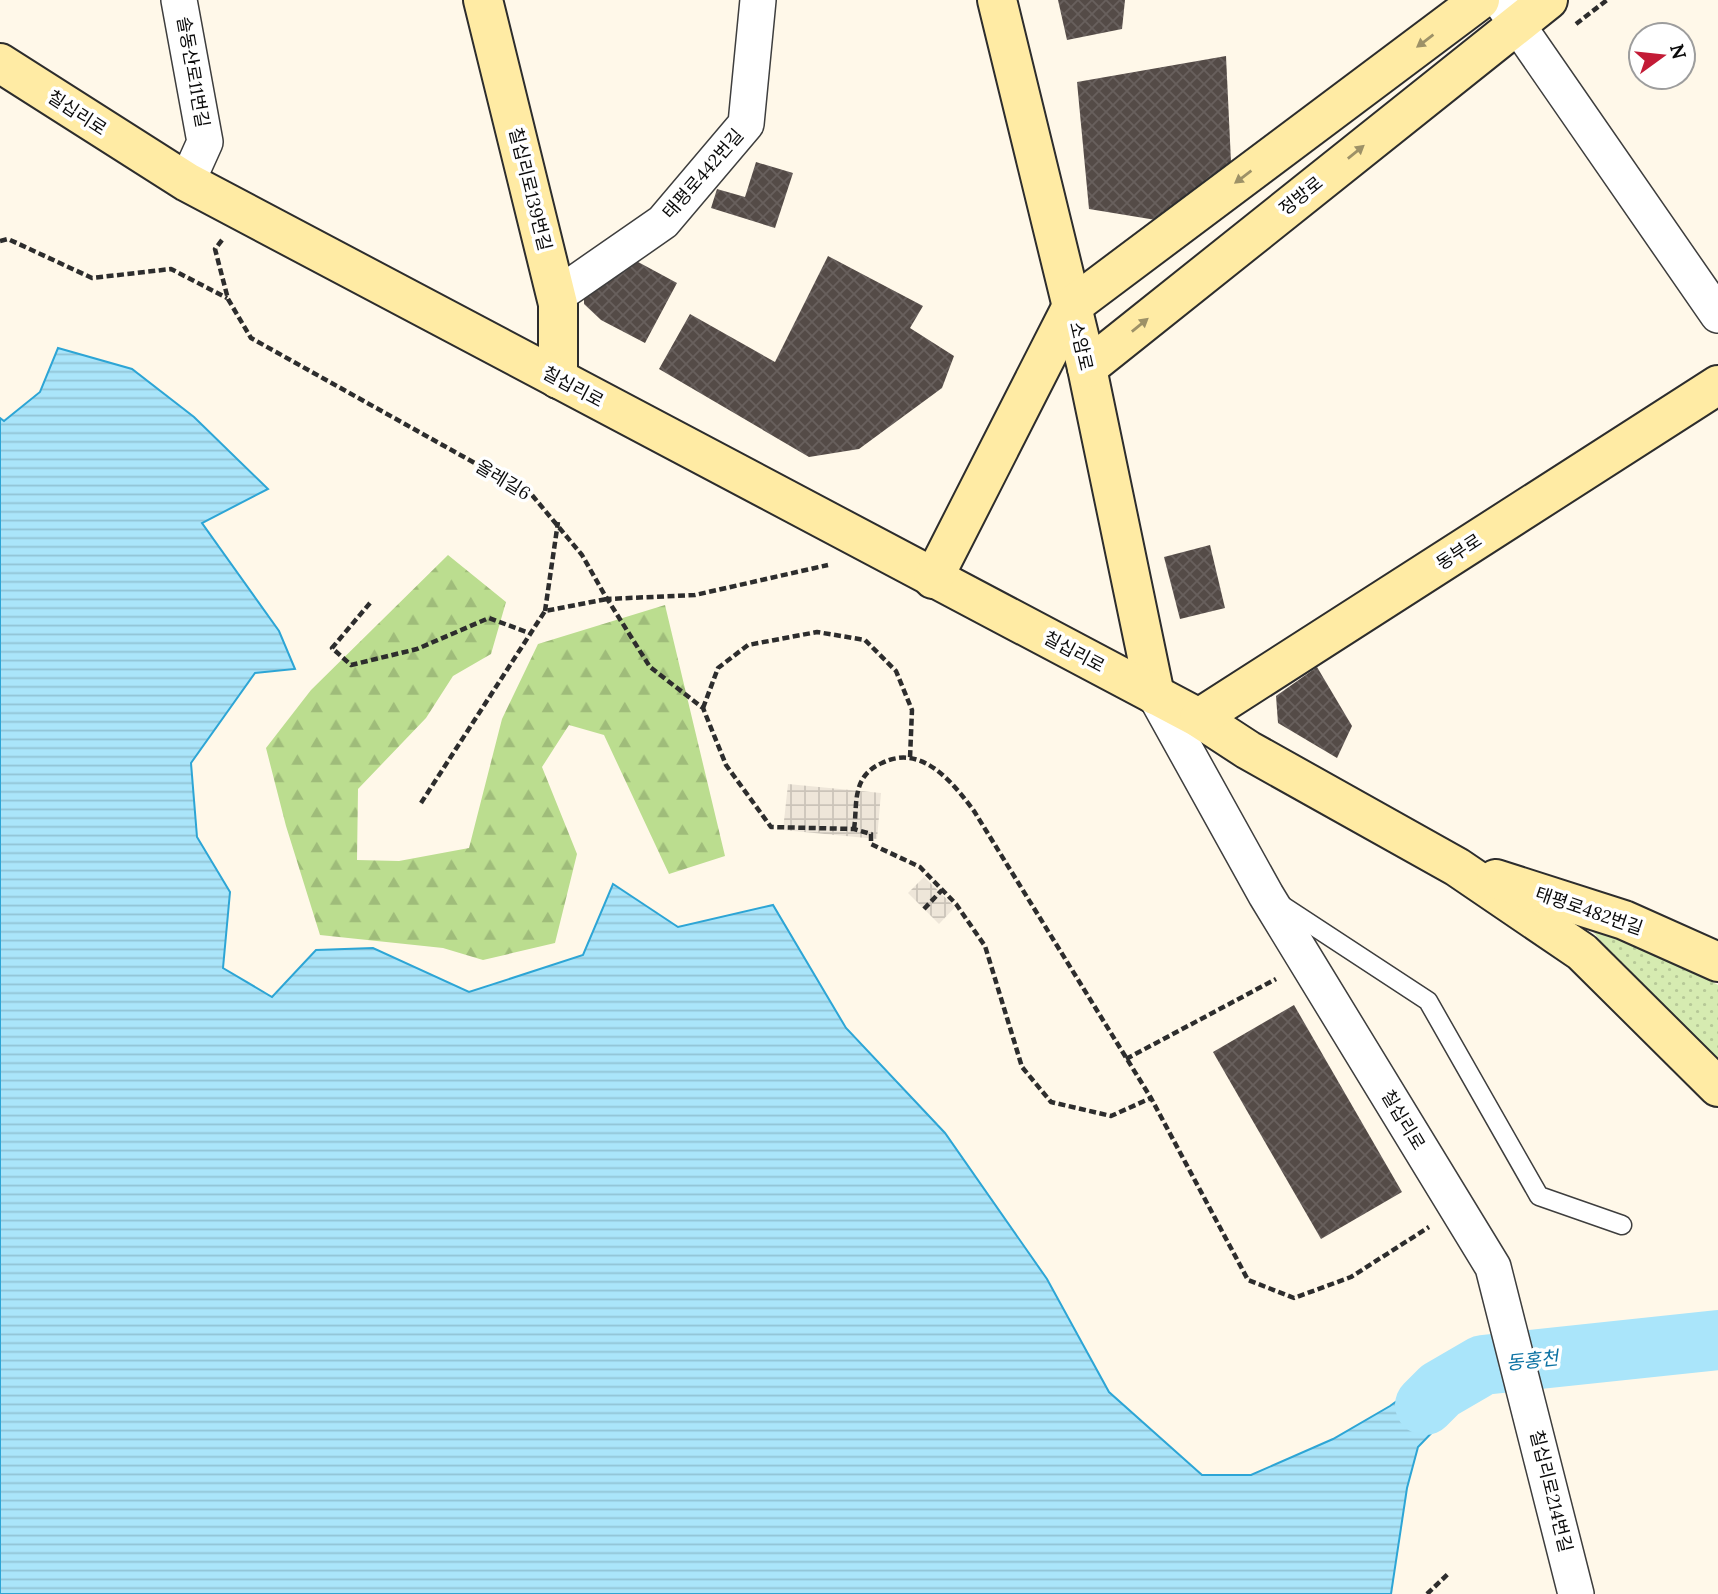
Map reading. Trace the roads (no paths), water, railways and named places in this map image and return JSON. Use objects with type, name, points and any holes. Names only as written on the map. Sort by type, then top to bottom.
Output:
[{"type":"street","name":"솔동산로11번길","points":[[179,0],[205,142],[187,182]]},
{"type":"street","name":"칠십리로139번길","points":[[483,0],[558,304],[558,379]]},
{"type":"street","name":"태평로442번길","points":[[555,290],[568,288],[663,222],[746,124],[758,0]]},
{"type":"street","name":"소암로","points":[[997,0],[1087,368],[1155,695]]},
{"type":"street","points":[[933,579],[1072,306],[1480,0]]},
{"type":"street","name":"정방로","points":[[1087,368],[1508,12],[1548,0]]},
{"type":"street","points":[[1508,12],[1718,315]]},
{"type":"street","name":"칠십리로","points":[[0,63],[187,182],[1199,718],[1248,750],[1457,867],[1582,952],[1718,1087]]},
{"type":"street","name":"동부로","points":[[1199,718],[1718,386]]},
{"type":"street","name":"칠십리로","points":[[1155,695],[1266,895],[1493,1267],[1526,1388]]},
{"type":"street","name":"태평로482번길","points":[[1457,867],[1624,920],[1718,962]]},
{"type":"street","name":"칠십리로214번길","points":[[1526,1388],[1576,1594]]},
{"type":"lane","points":[[1266,895],[1428,1001],[1539,1196],[1622,1225]]},
{"type":"water","points":[[58,348],[132,369],[194,417],[268,489],[202,523],[279,631],[295,669],[255,673],[191,763],[197,837],[230,892],[223,968],[272,997],[316,950],[373,948],[469,992],[583,955],[613,884],[678,927],[773,905],[846,1028],[945,1133],[1047,1279],[1109,1392],[1202,1475],[1251,1475],[1333,1439],[1390,1406],[1478,1342],[1496,1366],[1418,1447],[1407,1488],[1391,1594],[0,1594],[0,418],[4,421],[40,392]]},
{"type":"waterway","name":"동홍천","points":[[1425,1405],[1440,1390],[1483,1365],[1718,1340]]}]
